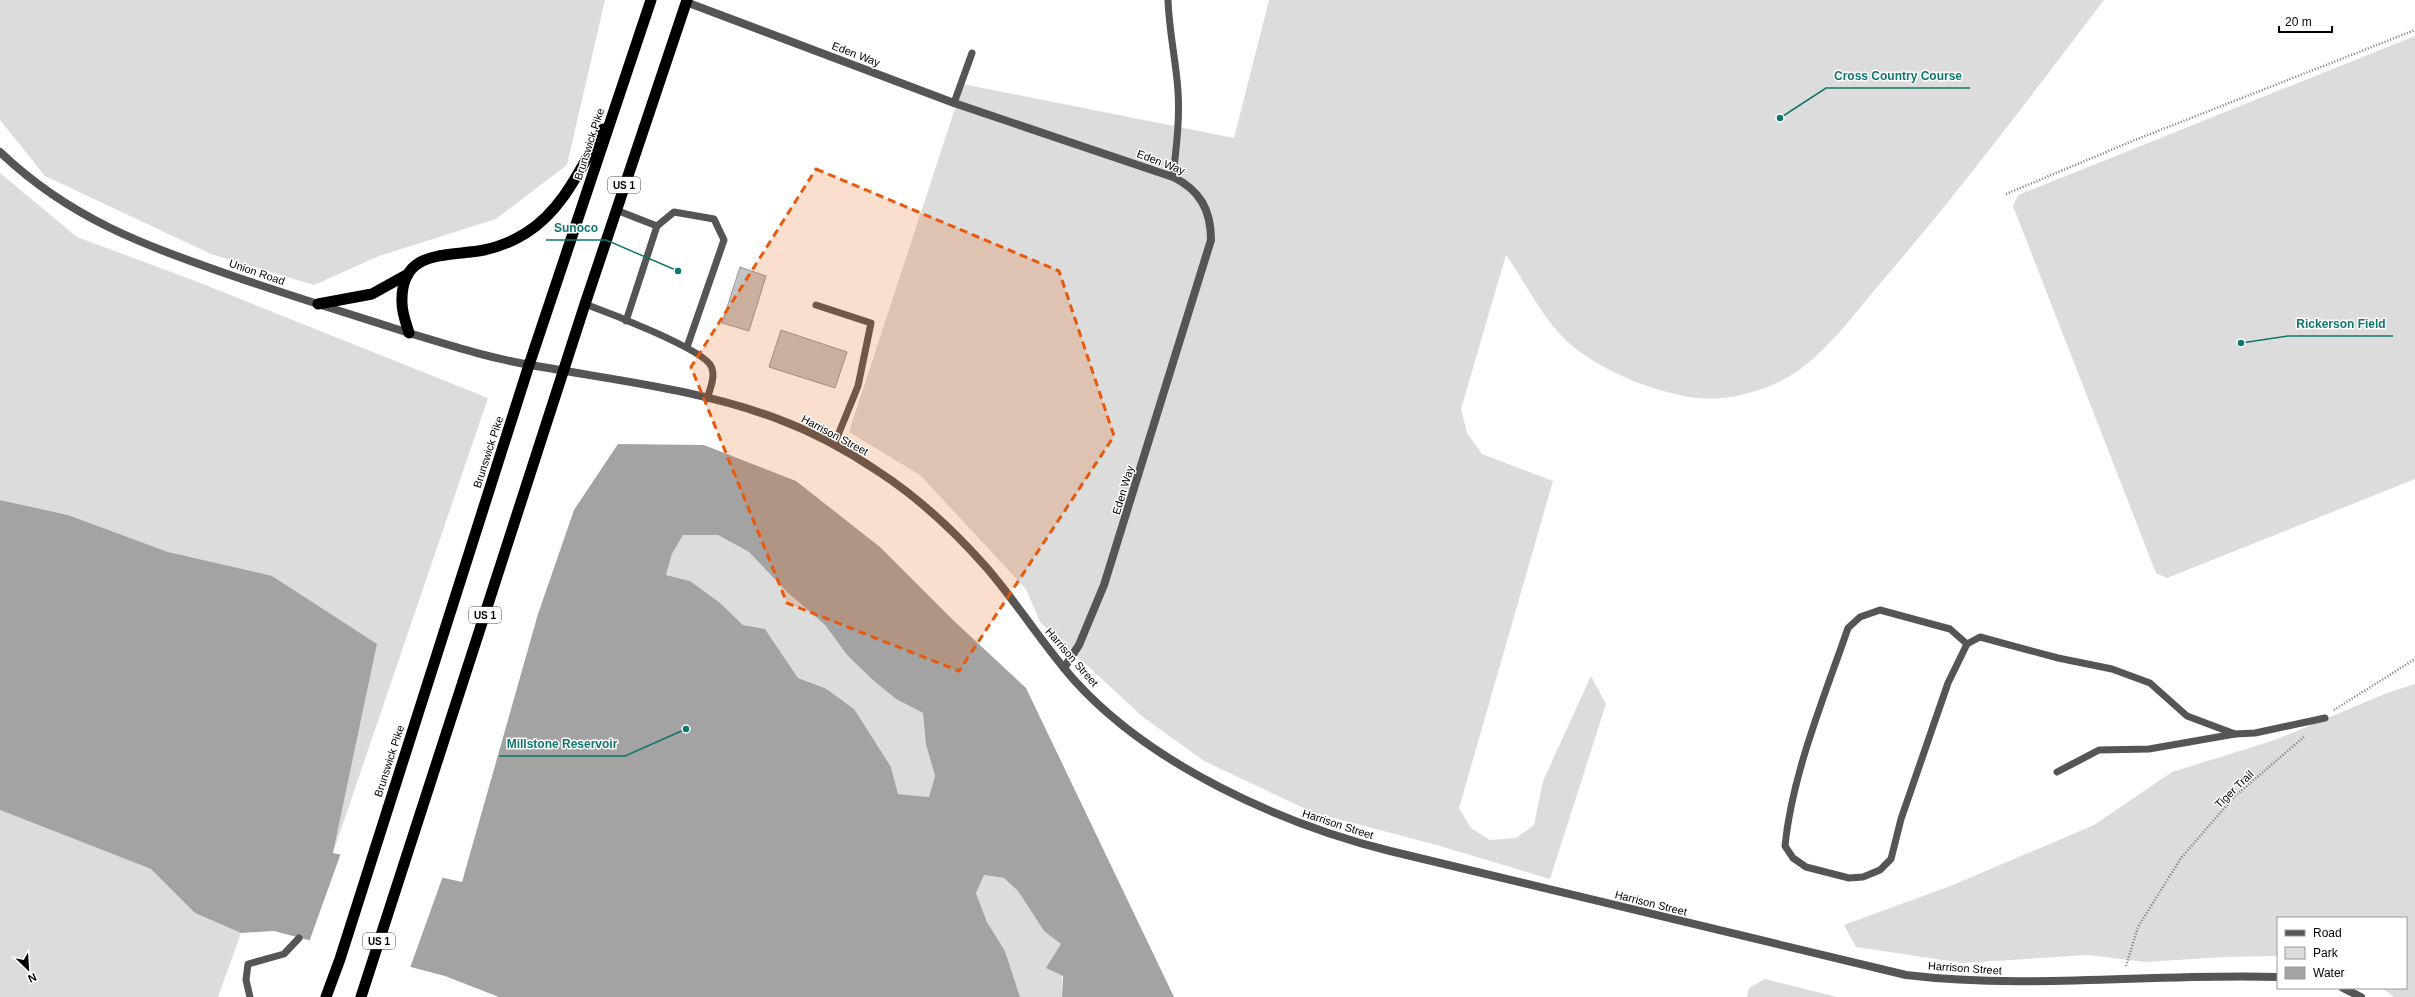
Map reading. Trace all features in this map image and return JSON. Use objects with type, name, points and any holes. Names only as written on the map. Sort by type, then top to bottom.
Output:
[{"type":"highway","name":"Brunswick Pike","points":[[326,997],[340,959],[529,365],[651,0]]},
{"type":"highway","name":"US 1","points":[[361,997],[585,304],[686,1]]},
{"type":"highway","points":[[408,333],[402,300],[402,289],[409,274],[416,266],[432,256],[499,246],[527,232],[540,222],[571,186],[616,106]]},
{"type":"highway","points":[[318,304],[372,294],[409,274]]},
{"type":"street","name":"Eden Way","points":[[686,1],[954,102],[1173,177],[1186,184],[1198,194],[1204,204],[1211,223],[1211,240],[1104,585],[1082,639],[1064,668]]},
{"type":"street","name":"Union Road","points":[[0,152],[34,181],[58,198],[84,215],[133,240],[318,304],[408,333],[466,351],[529,365]]},
{"type":"street","name":"Harrison Street","points":[[529,365],[707,399],[779,419],[834,445],[902,488],[945,525],[987,568],[1064,668],[1093,699],[1133,732],[1196,773],[1274,812],[1356,843],[1841,961],[1906,974],[1987,982],[2277,977]]},
{"type":"street","points":[[2345,989],[2361,997]]},
{"type":"lane","points":[[1168,0],[1169,24],[1178,92],[1177,135],[1173,177]]},
{"type":"lane","points":[[954,102],[972,53]]},
{"type":"lane","points":[[616,210],[658,226]]},
{"type":"lane","points":[[626,321],[658,226],[674,212],[714,219],[724,240],[687,347]]},
{"type":"lane","points":[[585,304],[687,347],[703,357],[710,364],[713,372],[707,399]]},
{"type":"lane","points":[[816,305],[872,323],[858,386],[834,445]]},
{"type":"lane","points":[[1967,644],[1950,629],[1880,610],[1860,617],[1848,628],[1800,772],[1787,821],[1785,846],[1793,858],[1806,867],[1849,878],[1862,877],[1880,870],[1891,859],[1901,819],[1948,683],[1967,644],[1980,637],[2058,658],[2112,669],[2150,683],[2187,716],[2235,734]]},
{"type":"lane","points":[[2058,772],[2099,750],[2149,749],[2235,734],[2255,733],[2325,718]]},
{"type":"lane","points":[[250,997],[246,980],[248,964],[284,954],[299,938]]},
{"type":"path","points":[[2006,194],[2135,140],[2415,30]]},
{"type":"path","points":[[2325,718],[2341,704],[2415,659]]},
{"type":"path","name":"Tiger Trail","points":[[2122,980],[2138,927],[2181,858],[2235,796],[2307,733]]},
{"type":"highlighted area","points":[[816,169],[1059,271],[1114,436],[959,671],[787,603],[691,367]]},
{"type":"green space","points":[[0,0],[605,0],[567,165],[496,219],[379,256],[314,285],[211,254],[45,176],[0,120]]},
{"type":"green space","points":[[1269,0],[2104,0],[1936,217],[1842,330],[1815,357],[1801,368],[1770,386],[1752,392],[1724,398],[1705,399],[1665,391],[1633,381],[1618,374],[1589,358],[1565,339],[1546,317],[1506,255],[1461,409],[1467,433],[1482,454],[1553,481],[1459,808],[1471,828],[1490,840],[1516,838],[1534,825],[1543,781],[1591,676],[1606,704],[1550,879],[1440,846],[1312,812],[1204,761],[1143,717],[1040,622],[1026,589],[920,475],[849,432],[963,84],[1234,138]]},
{"type":"green space","points":[[2415,36],[2415,479],[2167,578],[2156,573],[2013,206],[2018,195]]},
{"type":"green space","points":[[0,173],[77,237],[198,282],[488,398],[333,853],[377,644],[168,552],[68,515],[0,500]]},
{"type":"green space","points":[[683,535],[718,535],[749,552],[787,592],[825,625],[847,655],[896,699],[923,713],[926,745],[935,777],[929,797],[898,794],[891,767],[826,688],[798,678],[765,629],[743,625],[719,602],[690,581],[666,575],[672,554]]},
{"type":"green space","points":[[2415,684],[2415,997],[2394,997],[2383,989],[2407,989],[2407,917],[2277,917],[2277,956],[2225,957],[2145,962],[2088,955],[1963,963],[1856,947],[1844,925],[1953,885],[2094,825],[2172,772],[2275,740],[2387,693]]},
{"type":"green space","points":[[0,810],[151,869],[195,913],[241,933],[218,997],[0,997]]},
{"type":"green space","points":[[984,875],[1004,878],[1018,891],[1044,931],[1062,944],[1062,997],[1020,997],[1005,951],[987,922],[976,892]]},
{"type":"green space","points":[[1765,979],[1837,997],[1747,997],[1749,988]]},
{"type":"water","points":[[618,444],[704,445],[796,481],[880,547],[954,621],[1026,688],[1174,997],[1062,997],[1063,976],[1046,968],[1061,944],[1044,931],[1018,891],[1004,878],[984,875],[976,893],[987,922],[1005,951],[1020,997],[499,997],[445,976],[274,931],[241,933],[195,913],[151,869],[0,810],[0,500],[68,515],[168,552],[272,576],[377,644],[333,853],[462,882],[538,614],[574,510]],"holes":[[[683,535],[718,535],[749,552],[787,592],[825,625],[847,655],[873,680],[896,699],[923,713],[926,745],[935,776],[929,797],[898,794],[891,767],[854,709],[825,688],[798,678],[765,629],[743,625],[719,602],[690,581],[666,575],[672,554]]]},
{"type":"pier","points":[[341,853],[443,876],[410,968],[309,942]]},
{"type":"building","points":[[740,267],[766,276],[749,331],[722,323]]},
{"type":"building","points":[[781,330],[847,352],[835,388],[769,367]]},
{"type":"place","name":"Cross Country Course","points":[[1780,118]]},
{"type":"place","name":"Sunoco","points":[[678,271]]},
{"type":"place","name":"Rickerson Field","points":[[2241,343]]},
{"type":"place","name":"Millstone Reservoir","points":[[686,729]]}]
